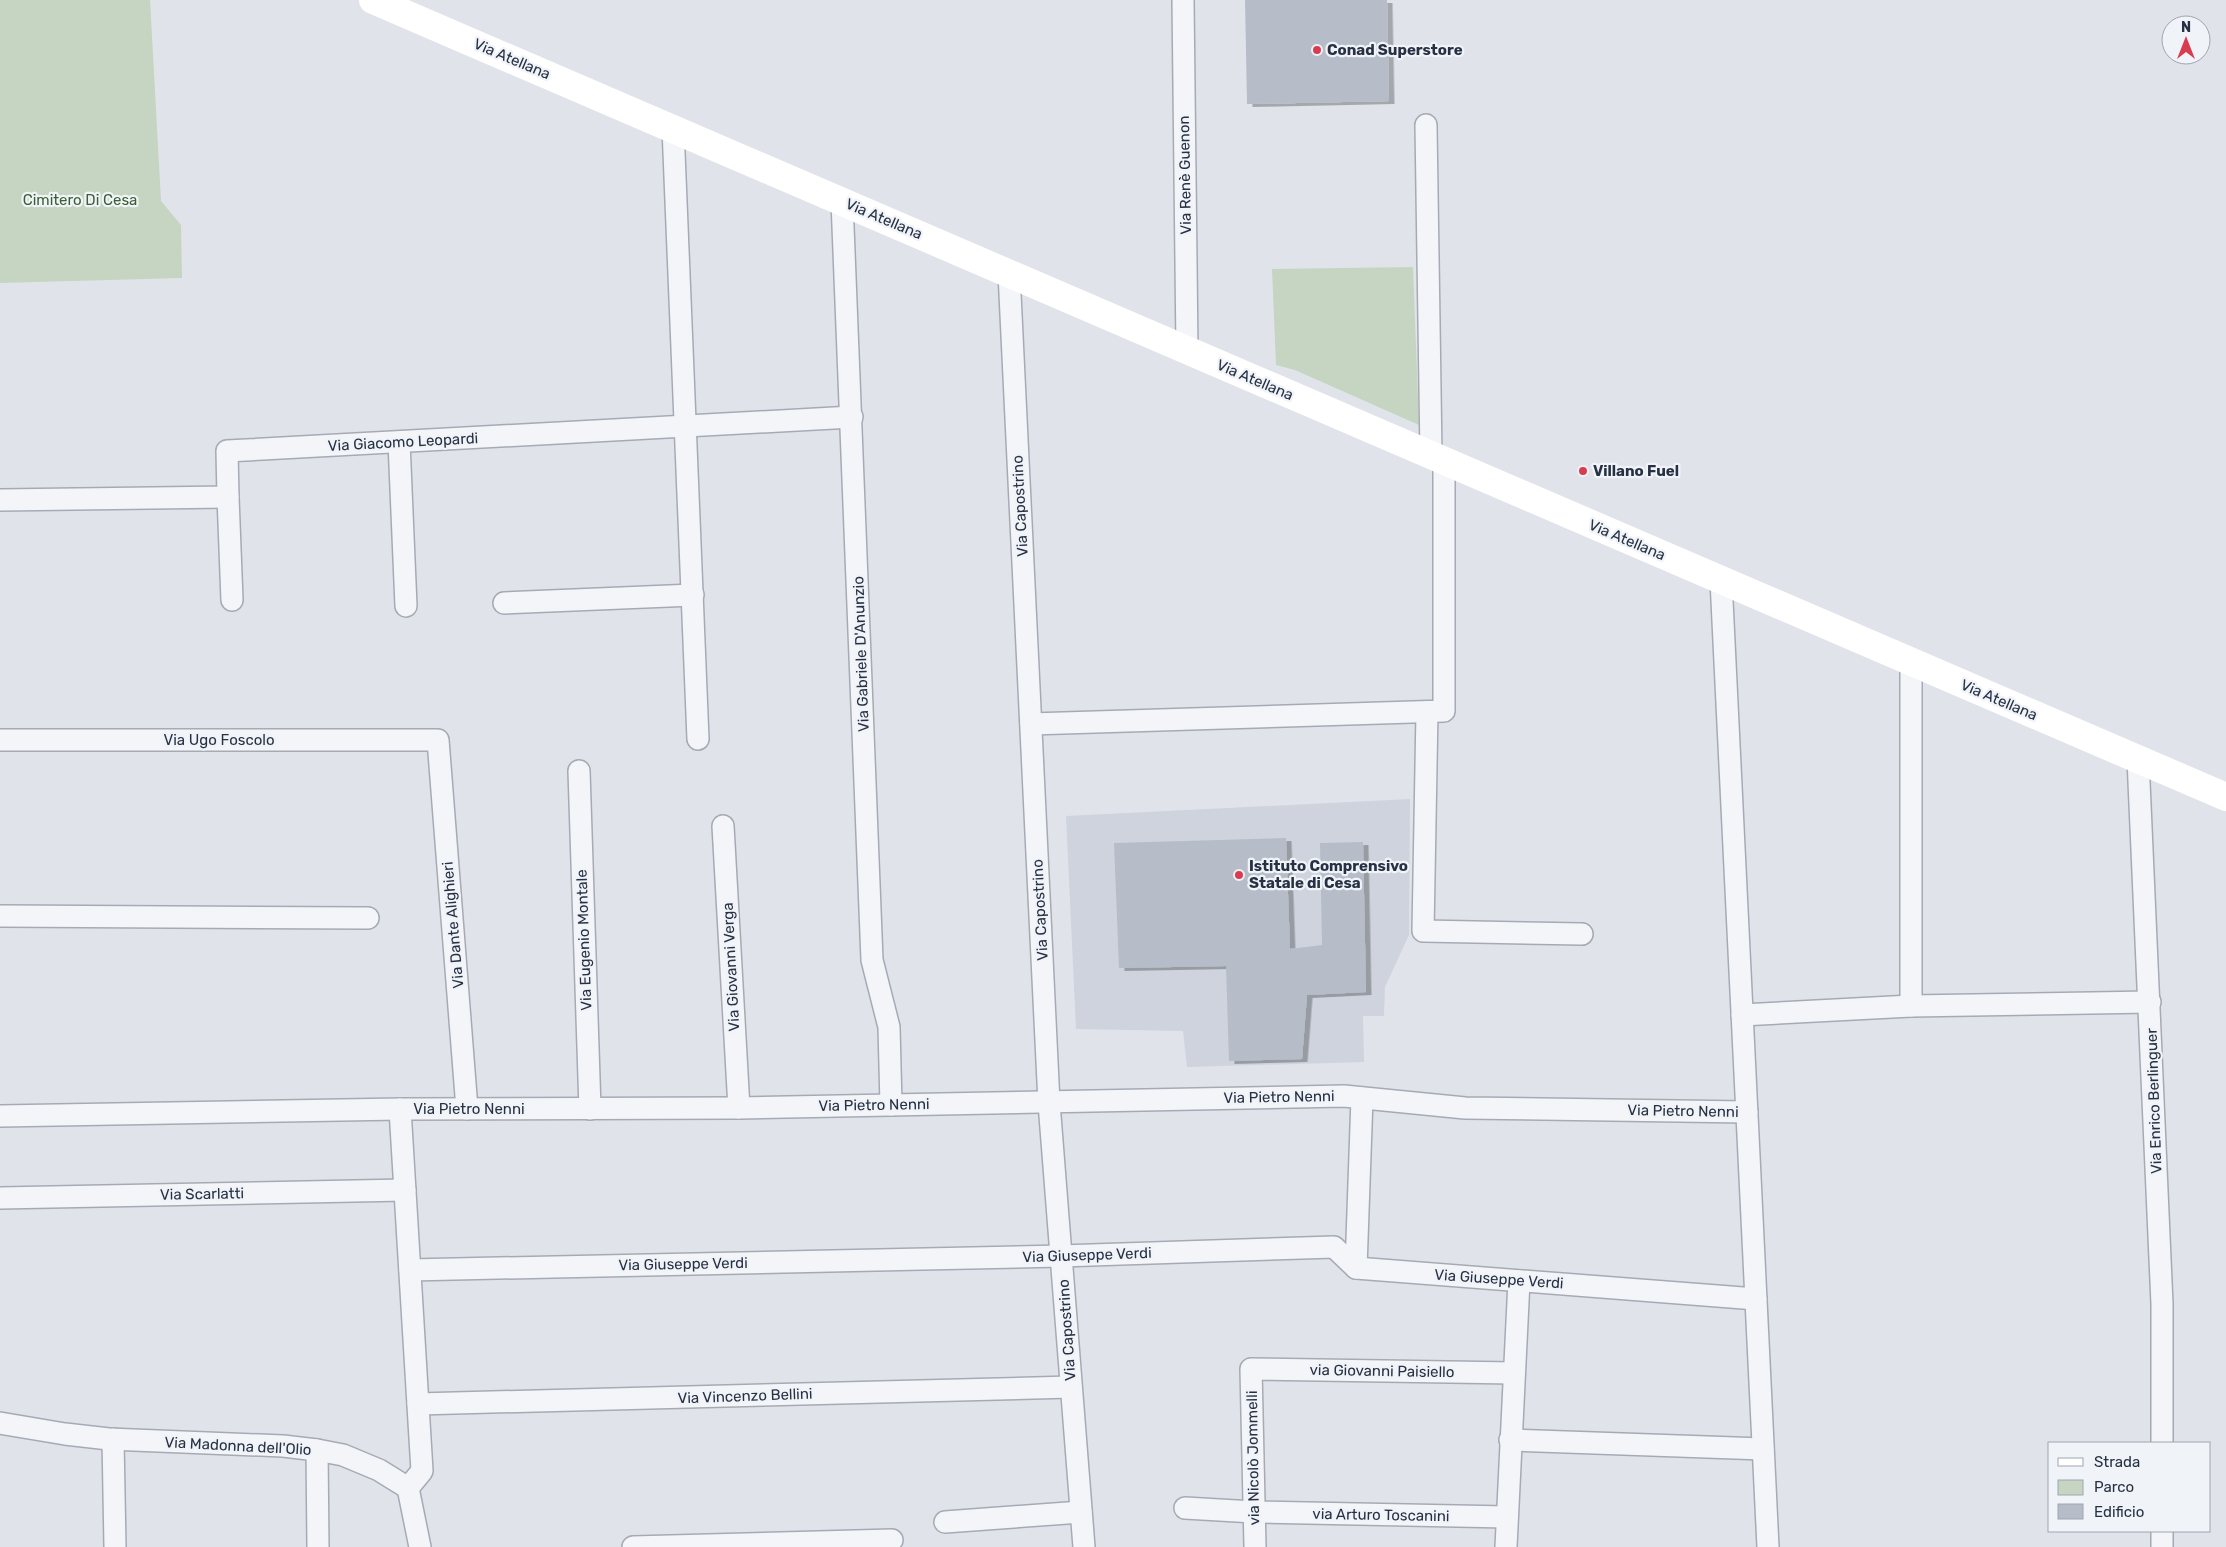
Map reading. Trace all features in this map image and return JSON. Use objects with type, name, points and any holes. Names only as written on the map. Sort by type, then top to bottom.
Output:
[{"type":"main road","name":"Via Atellana","points":[[373,0],[2226,797]]},
{"type":"street","name":"Via Renè Guenon","points":[[1183,0],[1187,350]]},
{"type":"street","points":[[1031,724],[1444,711],[1426,126]]},
{"type":"street","points":[[673,128],[687,427],[698,739]]},
{"type":"street","name":"Via Gabriele D'Anunzio","points":[[842,201],[872,960],[889,1027],[892,1105]]},
{"type":"street","name":"Via Capostrino","points":[[1009,273],[1049,1103],[1084,1547]]},
{"type":"street","name":"Via Giacomo Leopardi","points":[[228,497],[227,451],[852,417]]},
{"type":"street","points":[[399,442],[406,606]]},
{"type":"street","points":[[0,500],[228,497],[232,600]]},
{"type":"street","points":[[1721,580],[1768,1547]]},
{"type":"street","points":[[504,603],[693,596]]},
{"type":"street","points":[[1911,662],[1911,1006]]},
{"type":"street","points":[[1428,712],[1423,931],[1582,934]]},
{"type":"street","name":"Via Ugo Foscolo","points":[[0,740],[438,740]]},
{"type":"street","name":"Via Dante Alighieri","points":[[438,740],[468,1109]]},
{"type":"street","name":"Via Enrico Berlinguer","points":[[2138,759],[2162,1304],[2162,1442]]},
{"type":"street","name":"Via Eugenio Montale","points":[[579,772],[590,1109]]},
{"type":"street","name":"Via Giovanni Verga","points":[[723,826],[739,1108]]},
{"type":"street","points":[[0,916],[368,918]]},
{"type":"street","points":[[1742,1015],[1911,1006],[2150,1002]]},
{"type":"street","name":"Via Pietro Nenni","points":[[0,1116],[400,1109],[739,1108],[1344,1096],[1465,1108],[1747,1112]]},
{"type":"street","points":[[1356,1268],[1362,1098]]},
{"type":"street","points":[[400,1109],[422,1471],[408,1488],[420,1547]]},
{"type":"street","name":"Via Scarlatti","points":[[0,1198],[405,1190]]},
{"type":"street","name":"Via Giuseppe Verdi","points":[[410,1270],[1061,1256],[1334,1247],[1356,1268],[1756,1300]]},
{"type":"street","points":[[1506,1547],[1519,1281]]},
{"type":"street","name":"via Giovanni Paisiello","points":[[1251,1369],[1514,1373]]},
{"type":"street","name":"via Nicolò Jommelli","points":[[1251,1369],[1254,1547]]},
{"type":"street","name":"Via Vincenzo Bellini","points":[[418,1404],[1072,1387]]},
{"type":"street","name":"Via Madonna dell'Olio","points":[[0,1423],[65,1434],[113,1439],[283,1446],[317,1450],[343,1455],[379,1470],[408,1488]]},
{"type":"street","points":[[113,1439],[116,1547]]},
{"type":"street","points":[[1510,1440],[1763,1449]]},
{"type":"street","points":[[317,1450],[318,1547]]},
{"type":"street","name":"via Arturo Toscanini","points":[[1185,1508],[1254,1512],[1508,1517]]},
{"type":"street","points":[[945,1522],[1081,1512]]},
{"type":"street","points":[[2162,1532],[2162,1547]]},
{"type":"street","points":[[633,1547],[892,1540]]},
{"type":"shaded area","name":"Istituto Comprensivo Statale di Cesa","points":[[1410,799],[1409,935],[1385,987],[1384,1016],[1363,1016],[1364,1062],[1187,1067],[1183,1031],[1076,1029],[1066,816]]},
{"type":"green space","name":"Cimitero Di Cesa","points":[[0,0],[150,0],[161,201],[181,225],[182,278],[0,283]]},
{"type":"green space","points":[[1413,267],[1419,425],[1295,370],[1276,365],[1272,269]]},
{"type":"building","name":"Conad Superstore","points":[[1245,0],[1387,0],[1389,101],[1247,104]]},
{"type":"building","points":[[1286,838],[1290,949],[1322,945],[1320,843],[1363,842],[1366,992],[1307,995],[1302,1059],[1229,1061],[1226,966],[1119,968],[1114,843]]},
{"type":"place","name":"Conad Superstore","points":[[1317,50]]},
{"type":"place","name":"Villano Fuel","points":[[1583,471]]},
{"type":"place","name":"Istituto Comprensivo Statale di Cesa","points":[[1239,875]]}]
